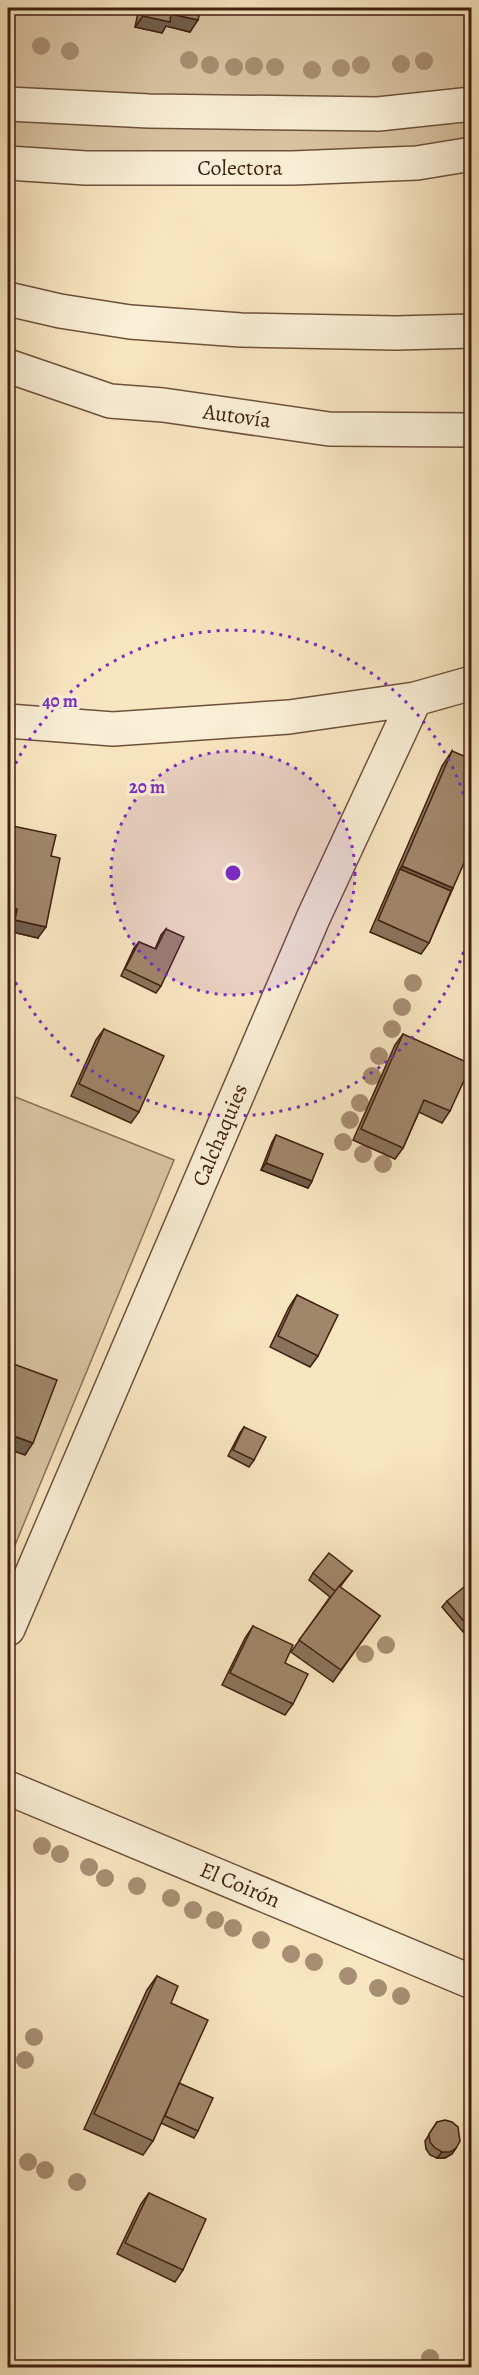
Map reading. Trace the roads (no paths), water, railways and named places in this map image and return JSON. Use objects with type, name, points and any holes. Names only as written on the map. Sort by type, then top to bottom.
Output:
[{"type":"street","points":[[8,104],[149,111],[378,114],[471,104]]},
{"type":"street","name":"Colectora","points":[[8,163],[87,168],[293,168],[417,163],[471,154]]},
{"type":"street","points":[[8,299],[130,322],[241,330],[396,333],[471,331]]},
{"type":"street","name":"Autovía","points":[[8,366],[110,401],[163,405],[329,429],[471,430]]},
{"type":"street","points":[[8,721],[113,729],[289,717],[415,699],[471,683]]},
{"type":"street","name":"Calchaquies","points":[[8,1629],[314,916],[415,699]]},
{"type":"street","name":"El Coirón","points":[[8,1788],[471,1982]]}]
